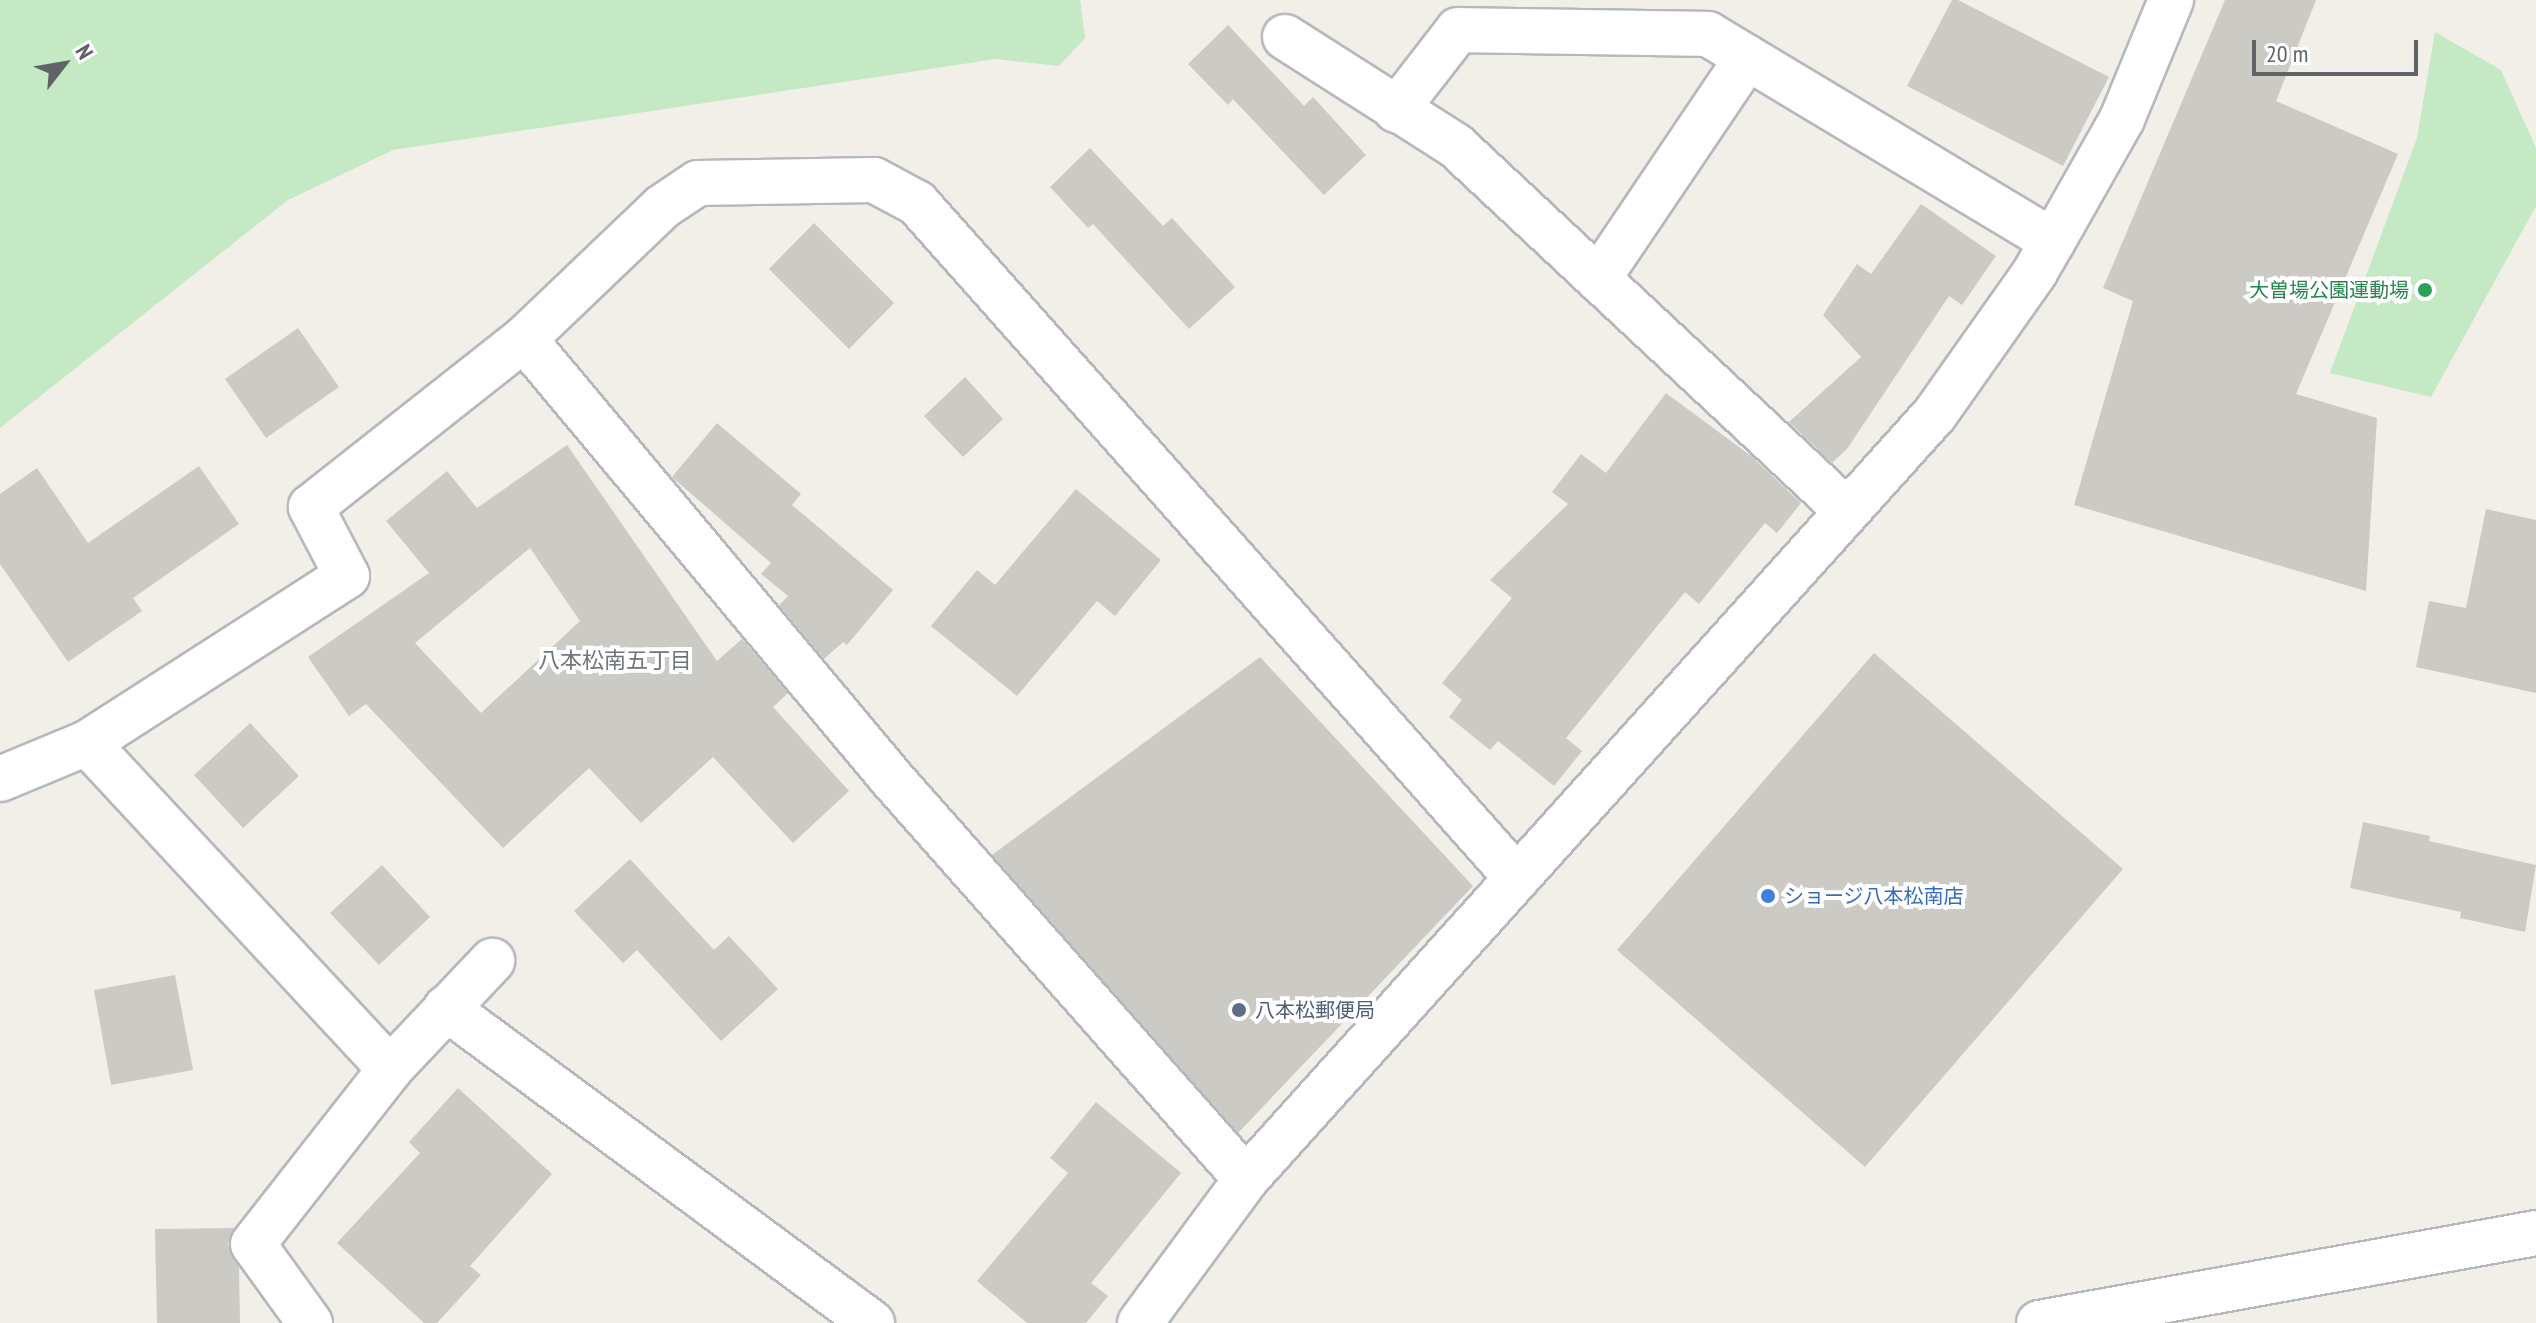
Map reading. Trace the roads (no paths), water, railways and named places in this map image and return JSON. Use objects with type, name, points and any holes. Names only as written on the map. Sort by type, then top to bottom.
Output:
[{"type":"street","points":[[1140,1323],[1246,1179],[1935,414],[2053,241],[2122,119],[2171,0]]},
{"type":"street","points":[[1396,110],[1458,30],[1708,34],[2053,241]]},
{"type":"street","points":[[1285,37],[1456,146],[1847,511]]},
{"type":"street","points":[[1598,279],[1747,58]]},
{"type":"street","points":[[0,779],[87,743],[347,576],[311,507],[524,339],[662,207],[698,183],[874,180],[917,203],[1517,878]]},
{"type":"street","points":[[524,339],[892,779],[1246,1179]]},
{"type":"street","points":[[87,743],[390,1069]]},
{"type":"street","points":[[310,1323],[253,1244],[390,1069],[492,961]]},
{"type":"street","points":[[446,1008],[872,1323]]},
{"type":"street","points":[[2039,1323],[2536,1233]]},
{"type":"place","name":"大曽場公園運動場","points":[[2425,290]]},
{"type":"place","name":"ショージ八本松南店","points":[[1768,896]]},
{"type":"place","name":"八本松郵便局","points":[[1239,1010]]},
{"type":"district","name":"八本松南五丁目","points":[[615,661]]}]
